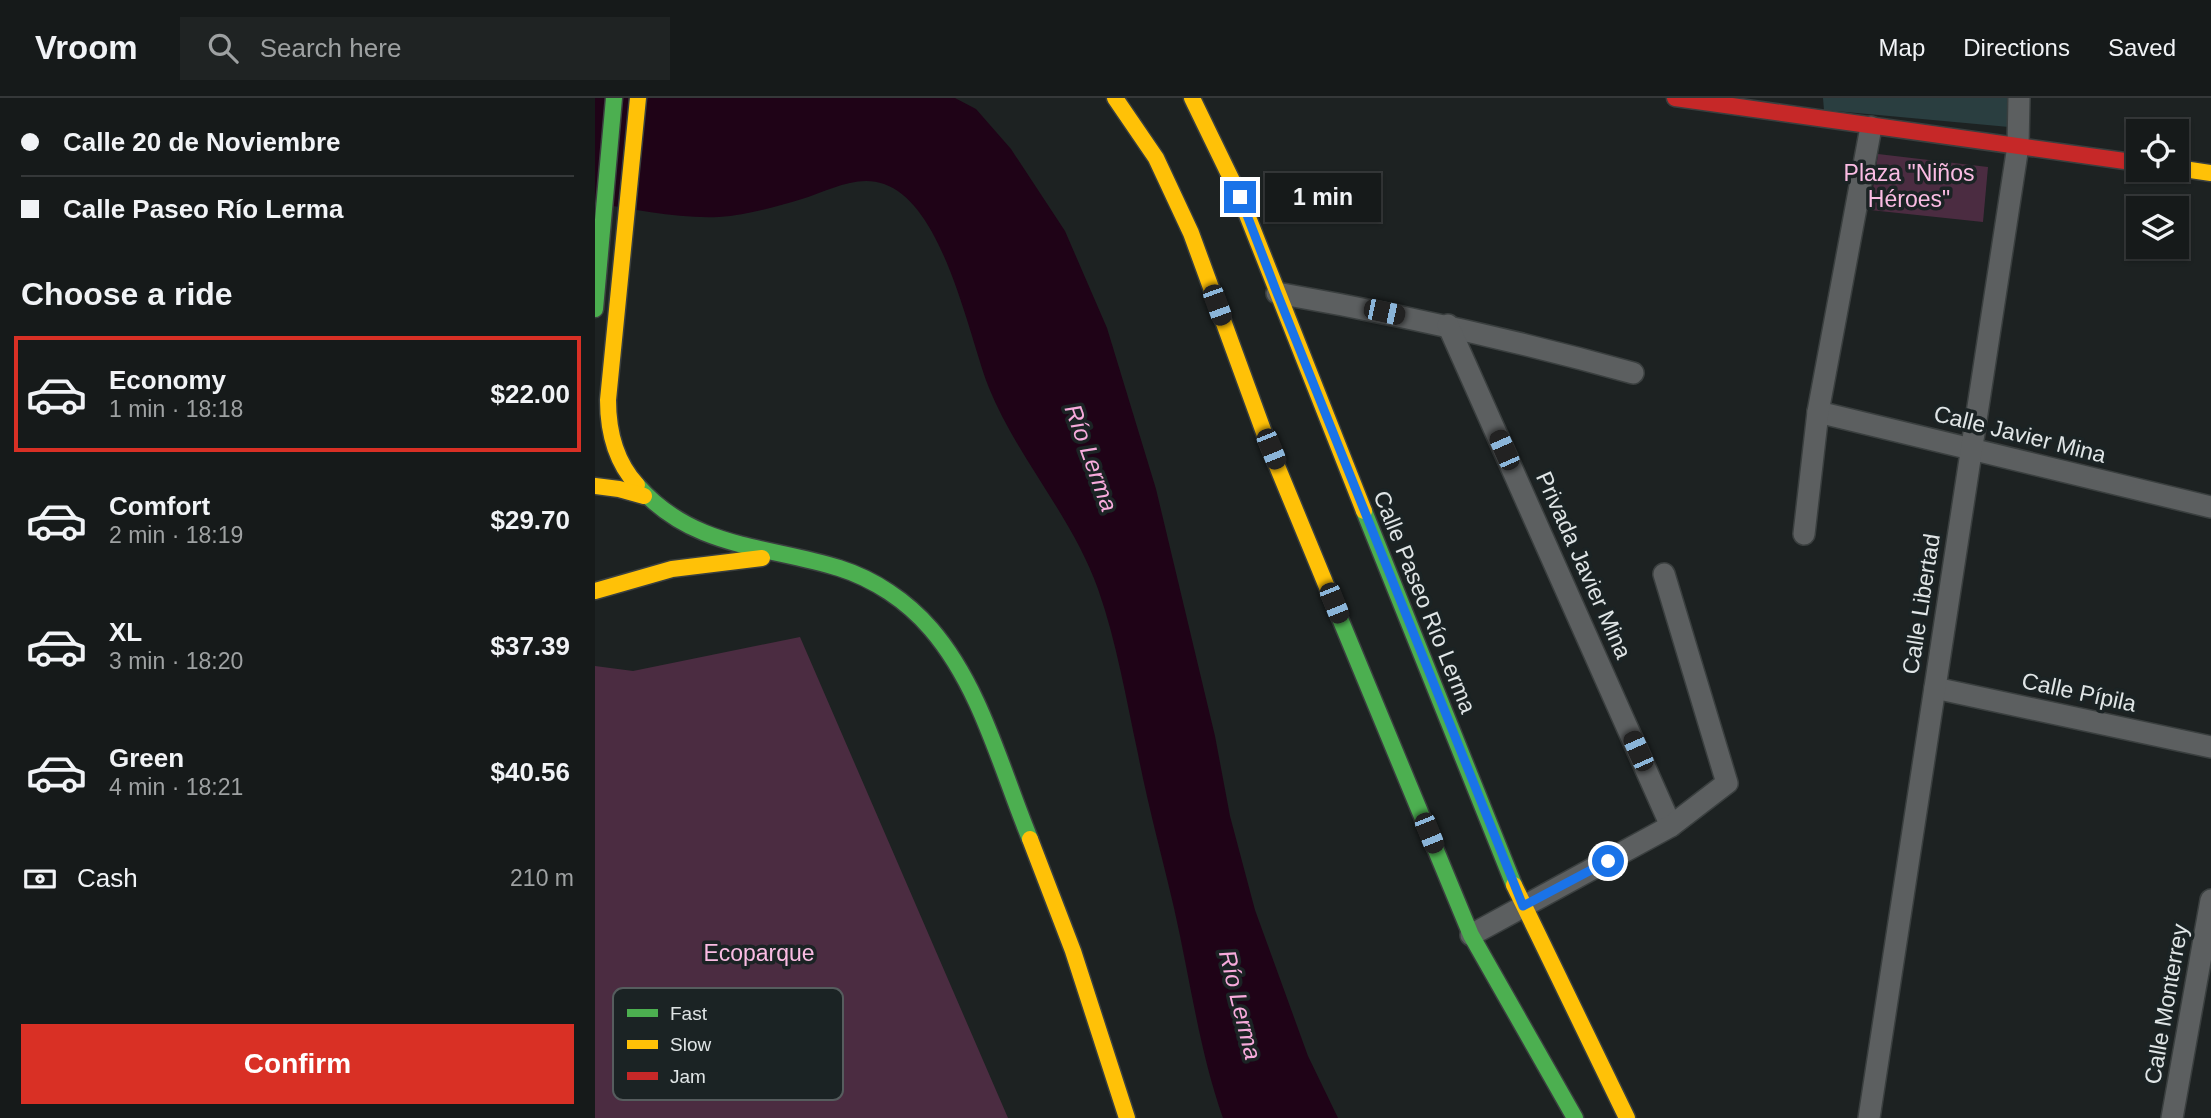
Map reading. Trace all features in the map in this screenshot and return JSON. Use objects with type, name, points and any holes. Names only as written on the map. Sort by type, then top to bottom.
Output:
[{"type":"street","points":[[595,309],[614,98]]},
{"type":"street","points":[[638,98],[608,420],[623,465],[645,496],[681,535]]},
{"type":"street","points":[[1115,98],[1156,159],[1191,233],[1271,449],[1471,935],[1575,1118]]},
{"type":"street","name":"Calle Paseo Río Lerma","points":[[1192,98],[1240,197],[1523,906],[1627,1118]]},
{"type":"street","points":[[1675,98],[1818,108],[1871,127],[2126,161]]},
{"type":"street","name":"Calle Libertad","points":[[1869,1118],[2018,146],[2019,98]]},
{"type":"street","points":[[1804,534],[1818,412],[1871,127]]},
{"type":"street","points":[[2189,170],[2211,173]]},
{"type":"street","points":[[1277,293],[1448,325],[1633,373]]},
{"type":"street","name":"Privada Javier Mina","points":[[1448,325],[1671,826]]},
{"type":"street","name":"Calle Javier Mina","points":[[1818,412],[2211,507]]},
{"type":"street","points":[[595,486],[645,496]]},
{"type":"street","points":[[681,535],[698,533],[849,571],[894,595],[932,629],[958,668],[979,713],[1065,927],[1127,1118]]},
{"type":"street","points":[[673,569],[681,535]]},
{"type":"street","points":[[595,591],[673,569],[792,557]]},
{"type":"street","points":[[1471,935],[1671,826],[1727,783],[1664,574]]},
{"type":"street","name":"Calle Pípila","points":[[1935,688],[2211,747]]},
{"type":"street","name":"Calle Monterrey","points":[[2172,1118],[2211,900]]},
{"type":"green space","name":"Plaza \"Niños Héroes\"","points":[[1878,154],[1988,167],[1983,222],[1870,210]]},
{"type":"green space","name":"Ecoparque","points":[[800,637],[1008,1118],[595,1118],[595,666],[633,671]]},
{"type":"water","name":"Río Lerma","points":[[595,98],[955,98],[976,109],[1011,149],[1065,231],[1107,328],[1156,489],[1215,736],[1230,816],[1255,910],[1308,1056],[1338,1118],[1223,1118],[1201,1040],[1121,671],[1098,589],[1074,537],[1001,414],[989,388],[951,274],[923,217],[905,197],[874,181],[853,182],[771,208],[719,217],[672,215],[595,203]]},
{"type":"building","points":[[1823,98],[2009,98],[2009,127],[1824,110]]},
{"type":"traffic: fast","points":[[595,309],[614,98]]},
{"type":"traffic: fast","points":[[637,485],[659,506],[682,522],[706,533],[757,549],[839,568],[877,585],[911,609],[931,629],[948,652],[977,702],[1030,839]]},
{"type":"traffic: fast","points":[[1364,511],[1514,885]]},
{"type":"traffic: fast","points":[[1329,592],[1471,935],[1575,1118]]},
{"type":"traffic: slow","points":[[637,485],[615,446],[608,400],[638,98]]},
{"type":"traffic: slow","points":[[1115,98],[1156,158],[1191,233],[1270,449],[1329,592]]},
{"type":"traffic: slow","points":[[1192,98],[1240,197],[1364,511]]},
{"type":"traffic: slow","points":[[2189,170],[2211,173]]},
{"type":"traffic: slow","points":[[595,486],[644,496]]},
{"type":"traffic: slow","points":[[595,591],[672,569],[762,558]]},
{"type":"traffic: slow","points":[[1030,839],[1073,951],[1127,1118]]},
{"type":"traffic: slow","points":[[1514,885],[1627,1118]]},
{"type":"traffic: jam","points":[[1675,98],[2126,161]]},
{"type":"route","points":[[1240,197],[1523,906],[1608,861]]}]
